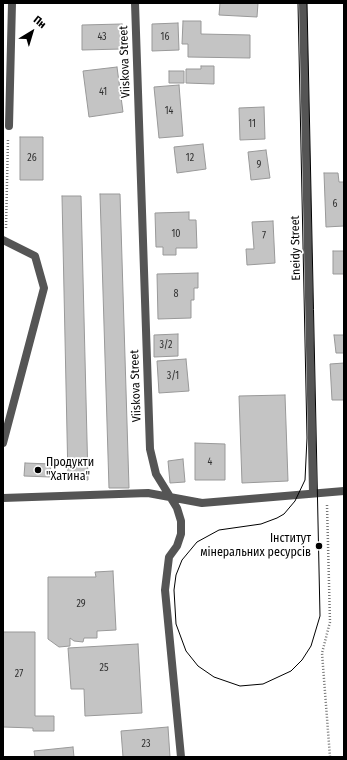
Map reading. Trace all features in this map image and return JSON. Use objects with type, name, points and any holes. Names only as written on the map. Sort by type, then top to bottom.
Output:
[{"type":"street","points":[[9,126],[12,3]]},
{"type":"street","name":"Viiskova Street","points":[[135,3],[150,449],[156,474],[170,497],[181,521],[179,540],[169,557],[165,590],[181,757]]},
{"type":"street","name":"Eneidy Street","points":[[302,3],[313,493]]},
{"type":"street","points":[[3,443],[44,288],[35,256],[4,241]]},
{"type":"street","points":[[3,498],[148,493],[202,503],[344,491]]},
{"type":"path","points":[[4,241],[9,126]]},
{"type":"path","points":[[326,492],[330,622],[322,653],[330,757]]},
{"type":"building","points":[[220,3],[258,3],[257,17],[219,15]]},
{"type":"building","points":[[183,21],[201,21],[201,34],[250,35],[250,58],[188,57],[188,44],[182,44]]},
{"type":"building","points":[[178,23],[179,50],[152,51],[152,24]]},
{"type":"building","points":[[122,24],[122,49],[82,50],[82,25]]},
{"type":"building","points":[[201,66],[214,66],[214,84],[186,83],[186,69],[201,69]]},
{"type":"building","points":[[117,67],[123,112],[89,117],[83,71]]},
{"type":"building","points":[[169,71],[184,71],[184,83],[169,83]]},
{"type":"building","points":[[179,85],[183,136],[159,138],[154,87]]},
{"type":"building","points":[[264,107],[265,139],[240,140],[239,108]]},
{"type":"building","points":[[20,137],[43,137],[43,180],[20,180]]},
{"type":"building","points":[[203,144],[206,169],[177,173],[174,147]]},
{"type":"building","points":[[266,150],[270,178],[251,180],[248,152]]},
{"type":"building","points":[[324,173],[338,173],[339,182],[344,182],[344,226],[326,227]]},
{"type":"building","points":[[100,194],[120,194],[129,488],[109,488]]},
{"type":"building","points":[[62,196],[81,196],[88,480],[68,480]]},
{"type":"building","points":[[189,212],[189,220],[196,220],[197,248],[176,248],[176,255],[163,255],[163,247],[156,247],[155,213]]},
{"type":"building","points":[[273,221],[275,263],[247,265],[246,249],[254,249],[252,222]]},
{"type":"building","points":[[333,251],[344,251],[344,274],[333,274]]},
{"type":"building","points":[[198,273],[198,288],[194,288],[194,300],[191,300],[191,318],[158,319],[157,274]]},
{"type":"building","points":[[178,334],[178,356],[154,357],[154,335]]},
{"type":"building","points":[[334,335],[344,335],[344,353],[336,353]]},
{"type":"building","points":[[186,359],[189,391],[159,393],[157,361]]},
{"type":"building","points":[[344,363],[344,400],[332,400],[330,364]]},
{"type":"building","points":[[285,395],[288,481],[242,483],[239,396]]},
{"type":"building","points":[[195,443],[225,444],[225,480],[195,480]]},
{"type":"building","points":[[183,459],[185,482],[170,483],[168,461]]},
{"type":"building","name":"Продукти \"Хатина\"","points":[[25,463],[51,464],[50,477],[24,476]]},
{"type":"building","points":[[113,571],[116,630],[97,631],[97,638],[84,638],[83,642],[74,641],[70,638],[70,646],[59,647],[48,639],[48,577],[96,577],[95,572]]},
{"type":"building","points":[[3,632],[35,632],[35,716],[54,716],[54,731],[33,731],[33,728],[3,727]]},
{"type":"building","points":[[138,644],[142,713],[85,716],[84,689],[71,689],[68,648]]},
{"type":"building","points":[[168,727],[170,757],[123,757],[121,731]]},
{"type":"building","points":[[73,747],[74,757],[35,757],[34,751]]},
{"type":"tram line","points":[[298,3],[307,438],[305,480],[295,501],[284,514],[261,524],[219,530],[197,542],[182,560],[176,575],[174,590],[176,624],[186,651],[198,666],[214,677],[240,686],[263,684],[291,671],[302,660],[311,646],[320,616],[307,3]]},
{"type":"place","name":"Продукти \"Хатина\"","points":[[38,470]]},
{"type":"place","name":"Інститут мінеральних ресурсів","points":[[319,546]]}]
